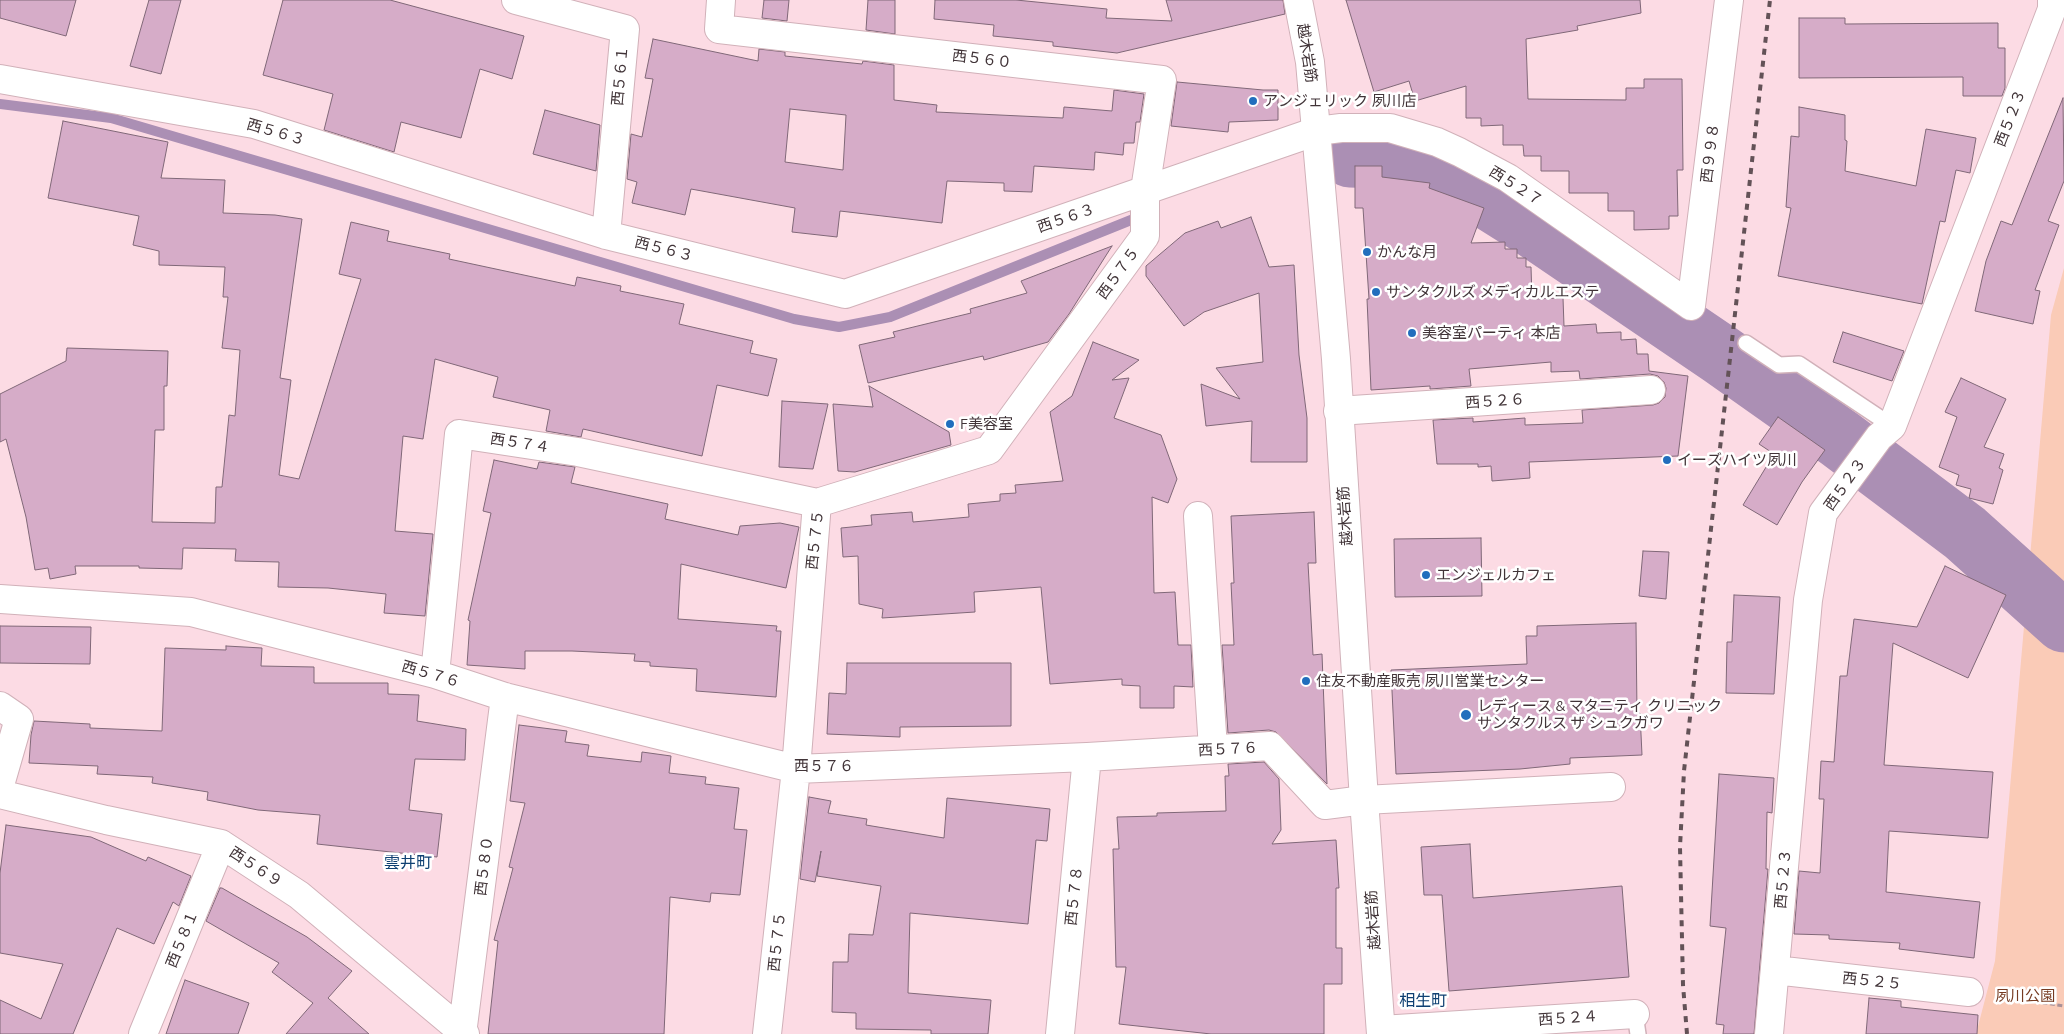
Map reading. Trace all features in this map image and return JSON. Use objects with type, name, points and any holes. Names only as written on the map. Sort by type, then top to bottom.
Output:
[{"type":"street","name":"西５６１","points":[[516,0],[625,29],[606,235]]},
{"type":"street","name":"西５６０","points":[[721,0],[719,28],[1162,80],[1145,190]]},
{"type":"street","name":"越木岩筋","points":[[1298,0],[1310,62],[1318,137],[1336,359],[1381,1032]]},
{"type":"street","name":"西９９８","points":[[1691,306],[1729,0]]},
{"type":"street","name":"西５２３","points":[[1769,1034],[1808,600],[1823,514],[1885,431],[2052,9],[2052,0]]},
{"type":"street","name":"西５６３","points":[[0,79],[254,124],[606,235],[845,294],[1145,190],[1318,137]]},
{"type":"street","name":"西５２７","points":[[1318,137],[1341,128],[1390,128],[1415,134],[1459,152],[1508,178],[1691,306]]},
{"type":"street","name":"西５７５","points":[[767,1034],[796,769],[817,503],[989,450],[1145,236],[1145,190]]},
{"type":"street","name":"西５２６","points":[[1338,411],[1651,390]]},
{"type":"street","name":"西５７４","points":[[435,674],[459,434],[578,452],[817,503]]},
{"type":"street","points":[[1198,516],[1213,750]]},
{"type":"street","name":"西５７６","points":[[0,599],[191,612],[435,674],[505,697],[796,769],[1087,757],[1270,746],[1325,805],[1364,800],[1611,787]]},
{"type":"street","name":"西５８０","points":[[464,1033],[505,697]]},
{"type":"street","points":[[0,706],[19,718],[0,784]]},
{"type":"street","name":"西５７８","points":[[1060,1034],[1087,757]]},
{"type":"street","name":"西５６９","points":[[0,794],[106,820],[221,844],[299,895],[464,1033]]},
{"type":"street","name":"西５８１","points":[[143,1034],[221,844]]},
{"type":"street","name":"西５２５","points":[[1775,970],[1969,992]]},
{"type":"street","name":"西５２４","points":[[1381,1032],[1637,1024]]},
{"type":"lane","points":[[1746,343],[1779,365],[1799,364],[1885,431]]},
{"type":"path","points":[[1969,992],[2064,1006]]},
{"type":"green space","name":"夙川公園","points":[[2064,268],[2064,1034],[1976,1034],[1995,961],[2051,315]]},
{"type":"building","points":[[0,0],[76,0],[66,36],[0,18]]},
{"type":"building","points":[[149,0],[181,0],[161,74],[130,66]]},
{"type":"building","points":[[283,0],[390,0],[524,36],[512,79],[480,69],[461,138],[401,122],[394,152],[324,130],[333,94],[263,75]]},
{"type":"building","points":[[764,0],[789,0],[787,21],[762,18]]},
{"type":"building","points":[[868,0],[895,0],[895,34],[866,30]]},
{"type":"building","points":[[935,0],[1016,0],[1107,9],[1106,18],[1172,21],[1166,0],[1283,0],[1285,14],[1117,53],[1053,46],[1053,42],[993,36],[994,25],[934,19]]},
{"type":"building","points":[[1346,0],[1640,0],[1641,13],[1577,26],[1578,30],[1526,39],[1528,99],[1626,100],[1626,88],[1644,88],[1644,79],[1682,79],[1683,170],[1677,170],[1678,216],[1669,216],[1669,229],[1634,230],[1634,211],[1608,211],[1608,193],[1569,193],[1569,171],[1541,171],[1541,156],[1524,156],[1523,145],[1503,145],[1503,125],[1481,126],[1481,118],[1466,118],[1466,86],[1415,101],[1409,81],[1374,92]]},
{"type":"building","points":[[1799,18],[1845,18],[1845,24],[1998,23],[1998,48],[2005,48],[2005,88],[2002,96],[1963,96],[1963,77],[1799,78]]},
{"type":"building","points":[[653,39],[758,61],[759,49],[785,52],[785,56],[862,64],[863,61],[894,65],[894,100],[937,105],[936,112],[1063,118],[1064,107],[1112,111],[1114,90],[1144,94],[1140,122],[1136,122],[1134,143],[1124,143],[1123,155],[1095,152],[1094,170],[1034,166],[1032,192],[1004,191],[1004,183],[947,181],[942,223],[840,211],[837,237],[792,232],[795,208],[691,189],[685,215],[632,203],[637,182],[627,179],[631,134],[642,137],[653,79],[645,78]],"holes":[[[790,109],[846,115],[843,170],[785,162]]]},
{"type":"building","points":[[1177,82],[1278,90],[1278,120],[1229,122],[1228,132],[1171,126]]},
{"type":"building","points":[[2063,98],[2064,181],[2048,221],[2059,225],[2035,290],[2040,291],[2033,324],[1975,311],[1986,261],[2001,221],[2012,225]]},
{"type":"building","points":[[1799,107],[1845,115],[1845,140],[1847,141],[1845,171],[1916,186],[1926,129],[1976,138],[1970,173],[1956,170],[1945,222],[1940,221],[1922,304],[1778,276],[1791,208],[1786,207],[1791,136],[1799,137]]},
{"type":"building","points":[[545,110],[600,125],[596,171],[533,154]]},
{"type":"building","points":[[63,121],[168,142],[161,178],[225,180],[223,213],[275,215],[302,219],[280,378],[291,380],[279,475],[299,479],[361,279],[339,274],[351,222],[389,231],[387,241],[450,254],[449,259],[575,286],[577,277],[621,286],[620,291],[684,304],[679,324],[753,341],[750,353],[777,359],[768,396],[717,385],[702,456],[583,429],[581,437],[546,431],[550,410],[493,397],[498,377],[435,359],[423,439],[403,436],[395,531],[433,534],[425,616],[384,613],[386,594],[328,588],[278,587],[279,562],[235,561],[236,549],[183,548],[182,569],[139,568],[139,566],[75,566],[76,574],[50,579],[48,568],[35,570],[26,517],[6,439],[0,442],[0,394],[66,361],[67,348],[168,351],[167,386],[164,386],[164,430],[155,430],[152,522],[215,523],[216,487],[222,487],[229,415],[235,416],[240,350],[222,348],[228,297],[223,297],[225,267],[159,265],[159,251],[133,245],[139,216],[48,198]]},
{"type":"building","points":[[1355,166],[1382,166],[1382,177],[1430,183],[1429,188],[1484,208],[1471,243],[1505,242],[1505,249],[1517,249],[1517,258],[1526,258],[1526,267],[1531,267],[1532,299],[1563,298],[1564,326],[1596,324],[1597,333],[1621,332],[1621,340],[1636,339],[1637,354],[1648,354],[1649,371],[1688,376],[1678,456],[1529,462],[1530,478],[1492,481],[1491,466],[1478,467],[1478,464],[1437,464],[1433,420],[1473,418],[1473,422],[1525,418],[1525,425],[1583,423],[1582,410],[1653,405],[1659,403],[1665,397],[1666,388],[1664,382],[1658,376],[1650,374],[1580,379],[1579,371],[1551,372],[1551,362],[1469,369],[1471,386],[1430,389],[1430,386],[1371,390],[1367,299],[1369,299],[1363,208],[1355,208]]},
{"type":"building","points":[[1251,217],[1269,267],[1294,265],[1299,355],[1307,418],[1307,462],[1251,462],[1252,421],[1206,426],[1201,384],[1240,399],[1216,368],[1263,362],[1259,293],[1204,312],[1184,326],[1146,276],[1146,266],[1185,233],[1218,221],[1221,228]]},
{"type":"building","points":[[1112,246],[1069,314],[1048,342],[984,360],[983,356],[868,383],[859,345],[895,337],[893,332],[971,313],[970,309],[1027,293],[1021,281]]},
{"type":"building","points":[[1843,332],[1904,351],[1892,381],[1833,362]]},
{"type":"building","points":[[1093,342],[1139,360],[1112,380],[1129,378],[1114,418],[1161,435],[1177,479],[1168,503],[1152,497],[1154,593],[1175,592],[1178,645],[1191,645],[1193,687],[1174,686],[1174,708],[1140,708],[1140,686],[1122,685],[1122,679],[1050,684],[1041,587],[974,592],[975,612],[882,618],[883,609],[859,604],[858,556],[843,557],[841,528],[872,525],[871,515],[912,512],[913,522],[969,517],[968,504],[1000,501],[1000,494],[1016,493],[1015,485],[1063,481],[1050,412],[1072,396]]},
{"type":"building","points":[[1961,378],[2006,399],[1984,447],[2004,454],[1999,468],[2003,470],[1993,504],[1969,498],[1971,489],[1956,485],[1959,475],[1939,467],[1957,417],[1945,412]]},
{"type":"building","points":[[869,386],[949,432],[951,445],[855,472],[838,471],[833,404],[873,407]]},
{"type":"building","points":[[782,401],[828,404],[813,469],[779,467]]},
{"type":"building","points":[[1778,417],[1825,450],[1802,482],[1777,525],[1743,505],[1774,454],[1759,444]]},
{"type":"building","points":[[494,460],[537,469],[539,462],[575,467],[571,483],[668,504],[665,519],[738,535],[740,526],[780,523],[799,527],[786,588],[681,564],[678,619],[777,626],[776,631],[781,631],[776,697],[696,691],[697,669],[650,666],[650,662],[634,661],[635,654],[525,651],[525,669],[467,665],[470,621],[468,620],[491,513],[483,511]]},
{"type":"building","points":[[1314,512],[1316,563],[1308,563],[1313,655],[1322,654],[1327,784],[1276,732],[1269,730],[1228,733],[1222,645],[1234,645],[1231,583],[1234,583],[1231,516]]},
{"type":"building","points":[[1481,538],[1482,596],[1395,597],[1394,539]]},
{"type":"building","points":[[1643,551],[1669,552],[1666,599],[1639,596]]},
{"type":"building","points":[[1945,566],[2006,595],[1968,678],[1893,643],[1884,765],[1993,772],[1988,838],[1889,831],[1886,892],[1980,902],[1974,958],[1899,949],[1900,943],[1829,939],[1829,935],[1794,934],[1799,871],[1820,873],[1824,799],[1819,799],[1821,761],[1834,762],[1840,676],[1847,676],[1854,619],[1917,627]]},
{"type":"building","points":[[1734,595],[1780,597],[1774,694],[1726,693],[1727,642],[1732,642]]},
{"type":"building","points":[[1636,623],[1637,713],[1640,713],[1642,755],[1570,758],[1570,764],[1520,769],[1396,774],[1391,670],[1527,664],[1526,636],[1537,636],[1537,626]]},
{"type":"building","points":[[0,626],[91,627],[90,664],[0,663]]},
{"type":"building","points":[[226,646],[262,648],[261,666],[314,667],[314,683],[388,683],[388,694],[419,695],[417,721],[466,729],[465,760],[415,759],[409,810],[442,814],[437,857],[317,844],[320,815],[258,810],[207,800],[208,792],[152,783],[153,777],[97,774],[98,766],[29,763],[34,721],[90,724],[90,728],[162,731],[165,648],[226,650]]},
{"type":"building","points":[[847,663],[1011,663],[1011,726],[900,727],[900,737],[827,734],[829,693],[846,694]]},
{"type":"building","points":[[519,725],[567,731],[565,742],[589,745],[587,756],[641,762],[642,752],[671,756],[669,773],[706,777],[705,784],[739,788],[734,829],[747,830],[740,895],[711,893],[710,902],[670,897],[664,1034],[488,1034],[498,941],[494,940],[513,868],[509,867],[525,803],[510,801]]},
{"type":"building","points":[[1264,762],[1279,779],[1281,830],[1272,844],[1336,840],[1339,888],[1336,888],[1336,948],[1342,948],[1342,984],[1324,984],[1324,1034],[1211,1034],[1119,1024],[1126,967],[1116,967],[1113,849],[1119,849],[1117,817],[1157,816],[1157,813],[1226,811],[1225,776],[1229,776],[1228,764]]},
{"type":"building","points":[[1719,774],[1774,778],[1772,813],[1767,812],[1766,869],[1768,869],[1754,1034],[1723,1034],[1724,1025],[1716,1024],[1726,928],[1710,926]]},
{"type":"building","points":[[809,797],[831,801],[828,813],[867,819],[866,825],[944,838],[947,798],[1050,809],[1047,841],[1036,840],[1028,924],[910,913],[908,993],[991,1000],[988,1034],[931,1034],[931,1030],[856,1029],[856,1013],[832,1012],[833,962],[848,962],[849,934],[873,935],[881,886],[817,876],[821,851],[815,882],[800,879]]},
{"type":"building","points":[[6,825],[91,837],[146,861],[148,857],[191,876],[179,906],[173,902],[154,944],[117,928],[73,1034],[0,1034],[0,1000],[41,1019],[63,964],[0,953],[0,873]]},
{"type":"building","points":[[1470,844],[1473,898],[1622,886],[1629,977],[1449,991],[1442,895],[1424,895],[1421,847]]},
{"type":"building","points":[[220,888],[307,937],[352,971],[328,998],[369,1034],[286,1034],[313,1003],[272,972],[279,963],[206,921]]},
{"type":"building","points":[[185,980],[249,1003],[238,1034],[166,1034]]},
{"type":"building","points":[[1869,998],[1901,1001],[1901,1007],[1978,1015],[1977,1034],[1866,1034]]},
{"type":"waterway","points":[[0,104],[111,118],[794,319],[839,327],[890,317],[1136,218]]},
{"type":"waterway","points":[[1350,157],[1414,159],[1442,170],[1531,226],[1721,355],[1840,439],[1965,533],[2064,622]]},
{"type":"railway","points":[[1687,1034],[1683,985],[1680,847],[1684,771],[1770,0]]},
{"type":"place","name":"アンジェリック 夙川店","points":[[1253,101]]},
{"type":"place","name":"かんな月","points":[[1367,252]]},
{"type":"place","name":"サンタクルズ メディカルエステ","points":[[1376,292]]},
{"type":"place","name":"美容室パーティ 本店","points":[[1412,333]]},
{"type":"place","name":"F美容室","points":[[950,424]]},
{"type":"place","name":"イーズハイツ夙川","points":[[1667,460]]},
{"type":"place","name":"エンジェルカフェ","points":[[1426,575]]},
{"type":"place","name":"住友不動産販売 夙川営業センター","points":[[1306,681]]},
{"type":"place","name":"レディース & マタニティ クリニック サンタクルス ザ シュクガワ","points":[[1466,715]]},
{"type":"district","name":"雲井町","points":[[408,863]]},
{"type":"district","name":"相生町","points":[[1423,1001]]}]
